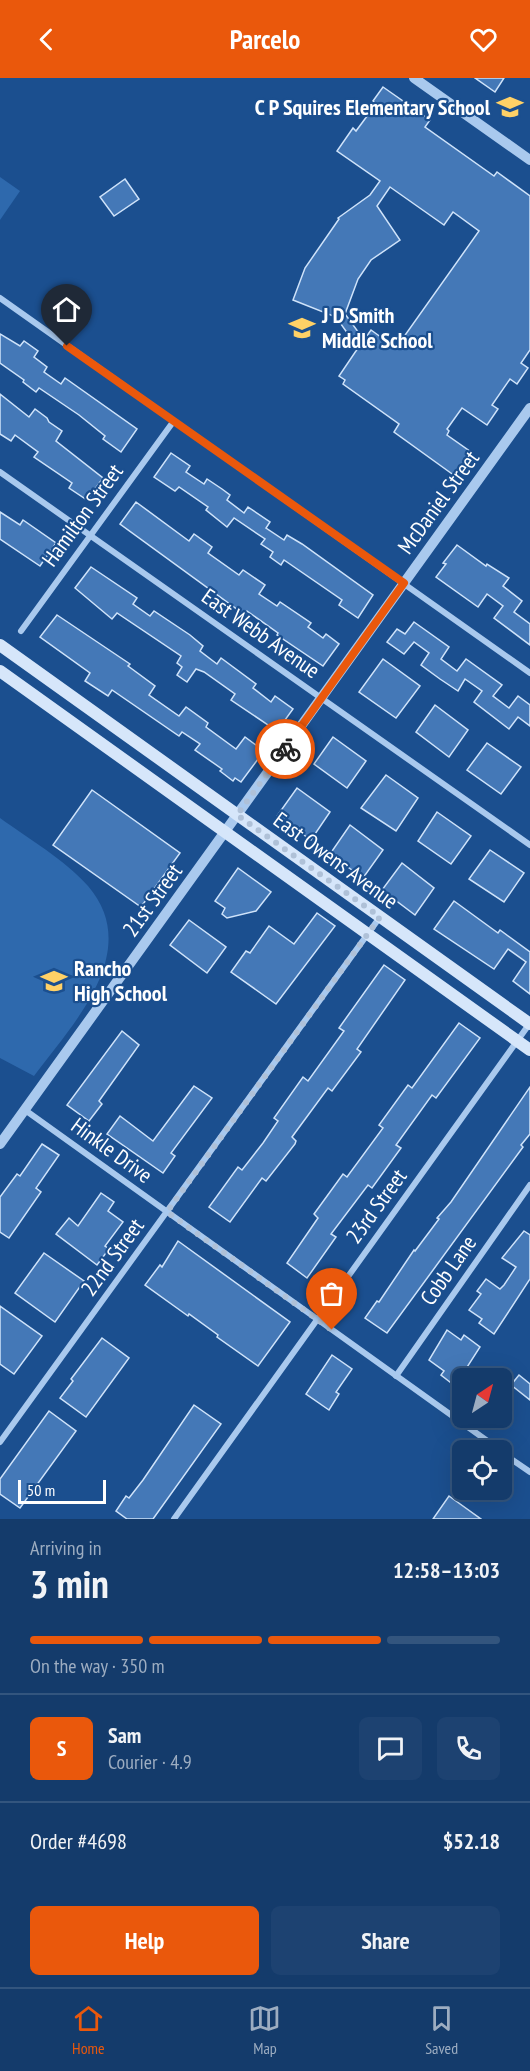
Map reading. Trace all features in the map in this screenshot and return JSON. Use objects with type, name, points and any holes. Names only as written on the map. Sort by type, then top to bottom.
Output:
[{"type":"main road","name":"East Owens Avenue","points":[[0,645],[119,731],[368,934],[526,1028]]},
{"type":"main road","name":"East Owens Avenue","points":[[0,671],[90,736],[380,917],[526,1028],[530,1050]]},
{"type":"main road","points":[[90,736],[119,731]]},
{"type":"street","points":[[414,78],[530,160]]},
{"type":"street","points":[[0,298],[172,422],[530,673]]},
{"type":"street","name":"McDaniel Street","points":[[231,824],[530,408]]},
{"type":"street","name":"Hamilton Street","points":[[21,631],[172,422]]},
{"type":"street","name":"East Webb Avenue","points":[[0,472],[530,845]]},
{"type":"street","name":"21st Street","points":[[0,1144],[231,824]]},
{"type":"street","name":"22nd Street","points":[[0,1442],[380,917]]},
{"type":"street","name":"23rd Street","points":[[174,1519],[526,1028]]},
{"type":"street","name":"Hinkle Drive","points":[[25,1110],[485,1440]]},
{"type":"street","name":"Cobb Lane","points":[[396,1376],[530,1185]]},
{"type":"street","name":"Hinkle Drive","points":[[512,1459],[530,1472]]},
{"type":"shaded area","points":[[0,177],[20,191],[0,220]]},
{"type":"shaded area","points":[[0,818],[79,876],[103,911],[109,936],[106,961],[83,1011],[34,1076],[0,1058]]},
{"type":"building","points":[[475,78],[504,78],[495,92]]},
{"type":"building","points":[[383,87],[430,120],[425,127],[494,176],[497,172],[530,196],[530,350],[521,363],[528,368],[517,384],[510,379],[492,405],[498,409],[487,425],[462,408],[447,429],[449,431],[447,435],[471,452],[455,476],[394,432],[399,424],[343,384],[345,380],[339,376],[358,348],[336,317],[293,300],[305,268],[338,218],[370,195],[380,181],[337,151],[353,128],[356,131],[376,104],[373,101]],"holes":[[[390,187],[444,225],[453,212],[479,231],[396,348],[371,330],[364,340],[345,314],[358,279],[371,260],[400,240],[377,206]]]},
{"type":"building","points":[[125,179],[139,199],[114,216],[100,197]]},
{"type":"building","points":[[0,334],[20,346],[24,341],[38,351],[34,357],[47,367],[44,372],[61,384],[65,378],[137,429],[121,452],[103,439],[105,436],[79,415],[39,388],[36,392],[23,382],[24,380],[0,363]]},
{"type":"building","points":[[0,394],[29,417],[35,409],[47,418],[62,431],[56,441],[103,478],[87,500],[69,488],[72,483],[34,457],[38,452],[15,435],[11,441],[0,434]]},
{"type":"building","points":[[171,453],[190,466],[186,472],[204,484],[207,479],[222,489],[230,495],[227,500],[244,513],[248,507],[270,522],[266,528],[284,540],[287,535],[302,544],[373,595],[358,618],[339,605],[342,600],[284,560],[281,565],[270,557],[273,552],[261,544],[265,539],[234,518],[227,527],[206,510],[208,507],[179,487],[175,491],[154,477]]},
{"type":"building","points":[[136,502],[189,541],[194,534],[212,547],[208,553],[239,575],[243,570],[265,585],[259,594],[277,606],[280,602],[311,623],[308,627],[323,638],[326,634],[339,644],[323,666],[277,635],[278,633],[247,611],[245,615],[120,524]]},
{"type":"building","points":[[0,512],[20,525],[23,520],[56,543],[40,566],[0,539]]},
{"type":"building","points":[[457,545],[486,566],[487,564],[509,578],[503,586],[522,601],[514,612],[530,624],[530,645],[494,618],[503,606],[487,594],[478,607],[436,577],[446,564],[443,563]]},
{"type":"building","points":[[91,567],[137,598],[133,604],[150,616],[154,611],[190,635],[203,646],[200,651],[217,664],[221,658],[256,684],[253,688],[271,702],[275,696],[293,709],[277,731],[231,700],[235,694],[204,672],[196,669],[187,682],[177,675],[182,667],[177,663],[181,656],[117,613],[112,619],[75,588]]},
{"type":"building","points":[[57,615],[130,664],[128,666],[155,686],[149,695],[179,716],[186,707],[208,723],[206,727],[236,749],[245,737],[264,751],[241,782],[235,778],[233,781],[220,771],[222,769],[195,750],[200,744],[182,732],[179,736],[112,690],[108,696],[85,681],[90,673],[40,637]]},
{"type":"building","points":[[414,622],[449,647],[441,659],[457,671],[466,659],[502,685],[493,696],[509,708],[518,696],[530,705],[530,726],[518,717],[509,729],[474,702],[482,691],[465,679],[458,691],[421,665],[429,653],[414,642],[404,654],[387,642],[397,629],[405,634]]},
{"type":"building","points":[[383,659],[420,686],[396,718],[359,692]]},
{"type":"building","points":[[435,705],[468,730],[449,757],[416,732]]},
{"type":"building","points":[[333,737],[366,761],[347,788],[314,764]]},
{"type":"building","points":[[487,743],[521,767],[501,794],[467,770]]},
{"type":"building","points":[[386,775],[418,798],[396,831],[361,808]]},
{"type":"building","points":[[297,788],[330,812],[311,840],[277,816]]},
{"type":"building","points":[[92,790],[180,853],[141,907],[53,845]]},
{"type":"building","points":[[437,812],[471,836],[451,864],[418,841]]},
{"type":"building","points":[[350,825],[383,850],[363,878],[330,854]]},
{"type":"building","points":[[490,850],[524,873],[504,902],[469,879]]},
{"type":"building","points":[[402,863],[434,888],[415,915],[382,890]]},
{"type":"building","points":[[238,868],[271,892],[256,911],[227,918],[222,914],[225,908],[215,901]]},
{"type":"building","points":[[454,901],[498,933],[500,930],[530,952],[530,994],[513,981],[526,962],[508,949],[494,969],[434,929]]},
{"type":"building","points":[[317,913],[335,926],[276,1004],[231,972],[246,951],[250,953],[269,926],[294,944]]},
{"type":"building","points":[[189,920],[226,947],[207,973],[170,945]]},
{"type":"building","points":[[384,965],[405,980],[357,1049],[361,1052],[332,1091],[328,1088],[292,1137],[296,1141],[295,1144],[266,1181],[262,1178],[230,1222],[209,1207],[238,1167],[242,1170],[263,1143],[278,1121],[274,1118],[303,1077],[308,1081],[344,1031],[339,1028]]},
{"type":"building","points":[[459,1023],[480,1038],[436,1098],[432,1095],[396,1145],[401,1148],[372,1188],[368,1185],[331,1234],[336,1237],[307,1278],[287,1263],[318,1218],[314,1214],[343,1174],[347,1177],[383,1128],[379,1125],[408,1085],[412,1088]]},
{"type":"building","points":[[122,1031],[139,1045],[99,1101],[102,1104],[89,1121],[67,1105]]},
{"type":"building","points":[[194,1086],[212,1098],[171,1153],[175,1156],[163,1173],[107,1134],[120,1116],[153,1141]]},
{"type":"building","points":[[530,1087],[530,1134],[521,1145],[523,1147],[387,1333],[365,1318],[439,1219],[437,1218],[451,1202]]},
{"type":"building","points":[[42,1144],[59,1155],[36,1188],[41,1192],[9,1238],[0,1232],[0,1197],[17,1174],[20,1176]]},
{"type":"building","points":[[101,1193],[114,1202],[108,1211],[123,1222],[105,1246],[109,1249],[97,1265],[56,1234],[69,1218],[78,1226]]},
{"type":"building","points":[[524,1231],[530,1235],[530,1279],[494,1334],[479,1323],[482,1319],[469,1310],[481,1294],[477,1291],[486,1279],[500,1289],[504,1285],[516,1267],[502,1258]]},
{"type":"building","points":[[178,1241],[290,1322],[258,1366],[189,1314],[188,1316],[145,1285],[160,1265],[162,1267]]},
{"type":"building","points":[[44,1253],[84,1281],[55,1322],[15,1293]]},
{"type":"building","points":[[0,1306],[42,1336],[14,1374],[0,1364]]},
{"type":"building","points":[[447,1330],[461,1340],[464,1335],[480,1347],[467,1368],[452,1368],[452,1384],[441,1375],[444,1371],[429,1360]]},
{"type":"building","points":[[102,1338],[129,1358],[86,1417],[60,1398],[73,1381],[71,1379]]},
{"type":"building","points":[[332,1355],[352,1369],[336,1392],[339,1394],[329,1410],[306,1394]]},
{"type":"building","points":[[519,1375],[530,1384],[530,1400],[512,1386]]},
{"type":"building","points":[[194,1405],[221,1424],[153,1519],[127,1519],[116,1511],[126,1496],[129,1498],[143,1480]]},
{"type":"building","points":[[49,1411],[76,1431],[20,1508],[0,1494],[0,1479]]},
{"type":"building","points":[[449,1496],[481,1519],[433,1519]]},
{"type":"way so far","points":[[285,749],[237,815],[380,917],[167,1212],[332,1330]]},
{"type":"place","name":"C P Squires Elementary School","points":[[510,107]]},
{"type":"place","name":"J D Smith Middle School","points":[[302,328]]},
{"type":"place","name":"Rancho High School","points":[[54,981]]},
{"type":"route","points":[[67,346],[404,583],[285,749]]}]
